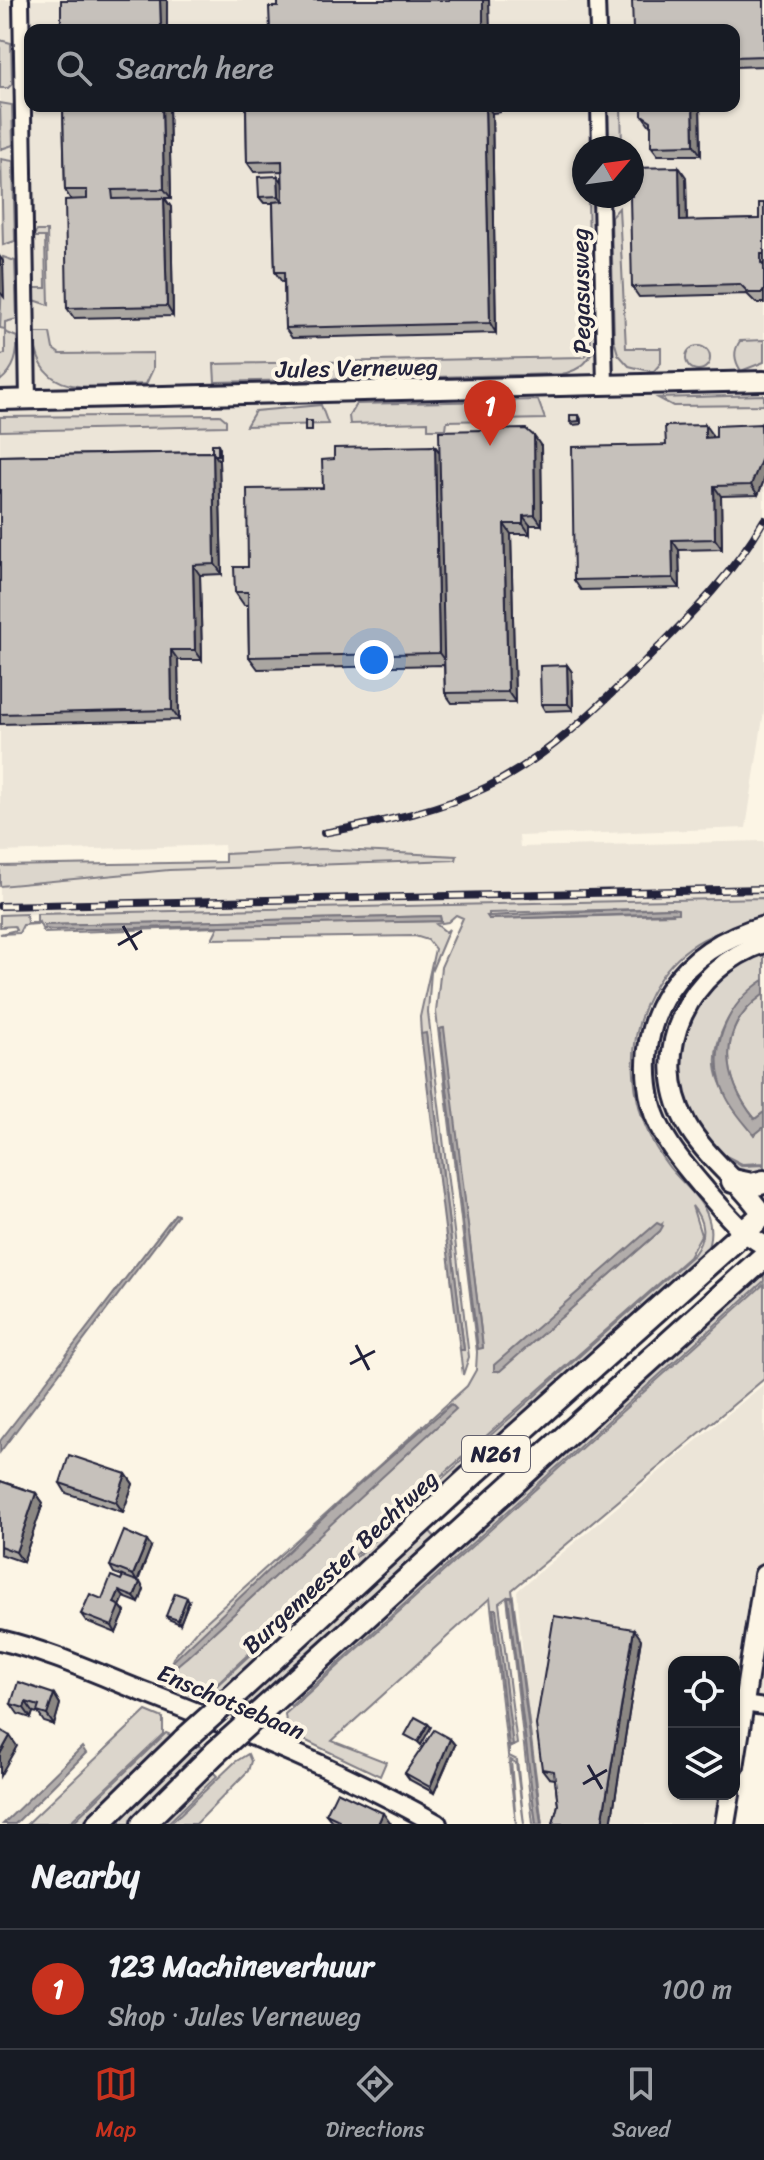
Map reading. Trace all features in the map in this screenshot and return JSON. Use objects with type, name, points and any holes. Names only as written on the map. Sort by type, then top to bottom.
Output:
[{"type":"main road","points":[[733,1181],[752,1185],[764,1182]]},
{"type":"main road","name":"Burgemeester Bechtweg","points":[[98,1824],[184,1740],[471,1476],[764,1215]]},
{"type":"main road","name":"N261","points":[[143,1824],[216,1752],[764,1257]]},
{"type":"street","points":[[21,0],[28,400]]},
{"type":"street","points":[[597,0],[598,24]]},
{"type":"street","points":[[599,112],[600,136]]},
{"type":"street","name":"Pegasusweg","points":[[601,208],[605,386]]},
{"type":"street","name":"Jules Verneweg","points":[[0,400],[764,381]]},
{"type":"street","points":[[764,926],[715,945],[694,959],[677,978],[651,1028],[648,1065],[651,1104],[665,1138],[744,1234],[764,1245]]},
{"type":"street","points":[[764,943],[726,960],[709,975],[693,992],[673,1039],[673,1082],[687,1124],[764,1215]]},
{"type":"street","points":[[740,1729],[764,1575]]},
{"type":"street","name":"Enschotsebaan","points":[[0,1640],[67,1662],[236,1728],[377,1792],[437,1824]]},
{"type":"street","points":[[744,1704],[764,1707]]},
{"type":"street","points":[[725,1824],[729,1800]]},
{"type":"shaded area","points":[[0,0],[764,0],[764,711],[746,828],[519,836],[520,847],[764,841],[764,898],[0,915],[0,886],[169,870],[456,860],[456,856],[353,849],[225,854],[224,845],[0,852]]},
{"type":"shaded area","points":[[0,40],[11,43],[12,84],[8,88],[0,88]]},
{"type":"shaded area","points":[[0,103],[12,105],[13,145],[1,149]]},
{"type":"shaded area","points":[[608,112],[621,112],[622,136],[609,136]]},
{"type":"shaded area","points":[[1,159],[13,161],[15,241],[3,245]]},
{"type":"shaded area","points":[[588,208],[593,208],[596,341],[592,354],[574,370],[561,374],[215,382],[214,364],[584,357],[591,350]]},
{"type":"shaded area","points":[[619,208],[626,348],[661,348],[661,363],[653,372],[629,366],[618,354],[614,340],[611,217]]},
{"type":"shaded area","points":[[37,231],[47,231],[49,305],[34,300],[34,288],[46,288],[45,237],[32,237]]},
{"type":"shaded area","points":[[3,257],[15,261],[17,319],[5,322],[5,329],[0,328]]},
{"type":"shaded area","points":[[5,332],[17,337],[17,350],[12,367],[0,381],[0,355],[5,354]]},
{"type":"shaded area","points":[[34,333],[50,333],[53,349],[60,354],[153,353],[153,369],[146,384],[89,387],[57,380],[46,371],[38,355]]},
{"type":"shaded area","points":[[764,340],[764,362],[741,371],[735,356],[740,341]]},
{"type":"shaded area","points":[[693,346],[703,346],[710,353],[710,363],[703,370],[693,370],[686,363],[686,353]]},
{"type":"shaded area","points":[[764,395],[764,405],[673,406],[658,398]]},
{"type":"shaded area","points":[[538,400],[545,419],[447,421],[446,429],[428,429],[428,422],[350,424],[349,416],[356,404]]},
{"type":"shaded area","points":[[321,405],[328,424],[246,426],[255,411]]},
{"type":"shaded area","points":[[220,415],[226,420],[226,426],[0,431],[0,417]]},
{"type":"shaded area","points":[[320,849],[457,856],[456,860],[169,870],[0,886],[0,866],[225,862],[225,854]]},
{"type":"shaded area","points":[[764,898],[764,922],[732,928],[703,939],[667,969],[645,1005],[634,1052],[634,1076],[645,1124],[669,1167],[707,1214],[710,1235],[705,1256],[225,1689],[213,1689],[409,1508],[694,1254],[701,1242],[702,1230],[692,1206],[701,1235],[689,1257],[407,1506],[212,1688],[188,1690],[261,1720],[163,1685],[173,1658],[197,1630],[467,1386],[476,1370],[477,1352],[436,1012],[441,967],[463,918],[456,915],[448,922],[436,924],[446,932],[449,929],[431,972],[428,1012],[469,1357],[463,1375],[460,1350],[464,1349],[426,1034],[421,1034],[420,1017],[435,949],[428,940],[415,936],[212,939],[218,927],[44,933],[39,922],[37,924],[23,925],[19,933],[0,934],[16,930],[14,926],[0,927],[0,915],[26,914],[27,923],[37,923],[37,914]],"holes":[[[671,908],[673,914],[489,919],[489,913]],[[440,916],[441,921],[45,929],[47,925]],[[443,1028],[483,1347],[479,1348],[440,1029]],[[662,1224],[660,1231],[498,1372]],[[450,1405],[455,1409],[187,1657],[171,1664],[343,1499]]]},
{"type":"shaded area","points":[[678,909],[678,913],[489,919],[487,916]]},
{"type":"shaded area","points":[[440,916],[441,921],[52,930],[45,929],[44,925]]},
{"type":"shaded area","points":[[764,949],[764,980],[742,999],[725,1024],[719,1038],[716,1068],[727,1095],[754,1134],[764,1127],[764,1163],[742,1164],[722,1154],[741,1166],[764,1165],[764,1174],[744,1173],[725,1162],[709,1145],[686,1097],[680,1072],[679,1048],[686,1023],[707,985],[723,972]]},
{"type":"shaded area","points":[[764,980],[764,994],[748,1007],[738,1022],[731,1038],[729,1054],[736,1087],[744,1103],[755,1119],[764,1112],[764,1127],[754,1135],[728,1100],[720,1078],[719,1046],[723,1030],[739,1002]]},
{"type":"shaded area","points":[[764,994],[764,1112],[755,1119],[736,1087],[729,1054],[731,1038],[738,1022],[748,1007]]},
{"type":"shaded area","points":[[444,1028],[483,1348],[478,1349],[440,1029]]},
{"type":"shaded area","points":[[426,1033],[464,1350],[460,1350],[421,1034]]},
{"type":"shaded area","points":[[175,1214],[178,1215],[0,1452],[0,1441]]},
{"type":"shaded area","points":[[657,1223],[663,1226],[660,1231],[500,1371],[494,1371],[494,1365]]},
{"type":"shaded area","points":[[764,1270],[764,1281],[291,1706],[286,1701]]},
{"type":"shaded area","points":[[764,1284],[764,1379],[512,1590],[542,1824],[512,1597],[508,1598],[536,1824],[533,1824],[507,1597],[499,1603],[517,1744],[509,1748],[509,1756],[517,1760],[524,1824],[516,1763],[511,1760],[516,1824],[490,1598],[332,1741],[386,1762],[380,1776],[279,1728],[287,1730],[285,1714]]},
{"type":"shaded area","points":[[764,1384],[764,1708],[740,1709],[740,1656],[668,1656],[668,1800],[718,1800],[713,1824],[538,1824],[517,1591]]},
{"type":"shaded area","points":[[451,1404],[456,1409],[187,1657],[175,1667],[170,1664],[343,1499]]},
{"type":"shaded area","points":[[427,1528],[436,1538],[253,1705],[241,1700]]},
{"type":"shaded area","points":[[508,1597],[512,1597],[541,1824],[536,1824]]},
{"type":"shaded area","points":[[493,1609],[496,1609],[513,1746],[509,1746]]},
{"type":"shaded area","points":[[146,1711],[163,1718],[163,1734],[68,1824],[27,1824]]},
{"type":"shaded area","points":[[166,1733],[171,1735],[165,1746],[84,1824],[71,1824]]},
{"type":"shaded area","points":[[194,1744],[207,1749],[129,1824],[112,1824]]},
{"type":"shaded area","points":[[82,1747],[86,1753],[15,1824],[3,1824]]},
{"type":"shaded area","points":[[248,1754],[251,1761],[248,1771],[196,1824],[170,1824],[235,1762]]},
{"type":"shaded area","points":[[212,1771],[217,1776],[167,1824],[157,1824]]},
{"type":"building","points":[[61,0],[160,0],[161,24],[61,24]]},
{"type":"building","points":[[278,0],[483,0],[483,24],[270,24],[269,7],[278,7]]},
{"type":"building","points":[[632,0],[764,0],[764,56],[740,57],[740,24],[633,24]]},
{"type":"building","points":[[63,112],[162,112],[164,189],[112,190],[113,199],[164,198],[167,306],[67,308],[65,200],[87,199],[87,190],[65,190]]},
{"type":"building","points":[[246,112],[485,112],[490,323],[285,328],[284,272],[275,272],[273,202],[283,201],[282,161],[247,162]]},
{"type":"building","points":[[642,112],[693,112],[694,145],[651,146],[651,121]]},
{"type":"building","points":[[679,167],[680,221],[759,219],[759,203],[764,203],[762,293],[749,293],[740,284],[632,287],[630,208],[644,208],[644,168]]},
{"type":"building","points":[[278,176],[279,196],[259,197],[258,177]]},
{"type":"building","points":[[570,415],[579,415],[579,421],[570,422]]},
{"type":"building","points":[[305,421],[312,421],[312,431],[305,431]]},
{"type":"building","points":[[761,424],[762,458],[751,485],[714,486],[715,539],[672,540],[673,578],[574,580],[572,447],[666,445],[665,426],[705,425],[705,438],[716,437],[716,426]]},
{"type":"building","points":[[526,429],[534,436],[535,515],[523,516],[523,524],[504,524],[508,692],[445,693],[439,431]]},
{"type":"building","points":[[212,444],[218,444],[218,455],[212,452]]},
{"type":"building","points":[[435,446],[439,653],[249,657],[248,592],[235,592],[234,567],[248,567],[247,489],[323,488],[322,460],[334,459],[334,448]]},
{"type":"building","points":[[213,452],[215,564],[193,565],[195,650],[171,650],[172,710],[0,714],[0,456]]},
{"type":"building","points":[[567,665],[568,704],[541,704],[540,666]]},
{"type":"building","points":[[69,1455],[126,1474],[116,1502],[60,1483]]},
{"type":"building","points":[[0,1481],[36,1493],[16,1552],[0,1546]]},
{"type":"building","points":[[124,1531],[147,1541],[133,1575],[110,1566]]},
{"type":"building","points":[[111,1576],[121,1580],[123,1576],[140,1582],[134,1597],[119,1591],[114,1603],[120,1606],[112,1626],[81,1614],[90,1594],[102,1599]]},
{"type":"building","points":[[175,1593],[187,1597],[178,1620],[166,1616]]},
{"type":"building","points":[[554,1616],[634,1629],[602,1824],[553,1824],[558,1805],[554,1771],[542,1769],[536,1725]]},
{"type":"building","points":[[18,1682],[54,1694],[47,1715],[37,1712],[39,1706],[26,1702],[24,1708],[11,1704]]},
{"type":"building","points":[[415,1717],[428,1724],[418,1742],[405,1735]]},
{"type":"building","points":[[0,1730],[10,1736],[0,1754]]},
{"type":"building","points":[[434,1730],[450,1739],[430,1787],[405,1773]]},
{"type":"building","points":[[337,1791],[383,1813],[378,1824],[337,1824],[339,1820],[326,1814]]},
{"type":"railway","points":[[324,833],[448,803],[487,787],[530,762],[589,715],[676,630],[724,578],[764,520]]},
{"type":"railway","points":[[0,906],[764,889]]},
{"type":"place","name":"123 Machineverhuur","points":[[490,446]]}]
